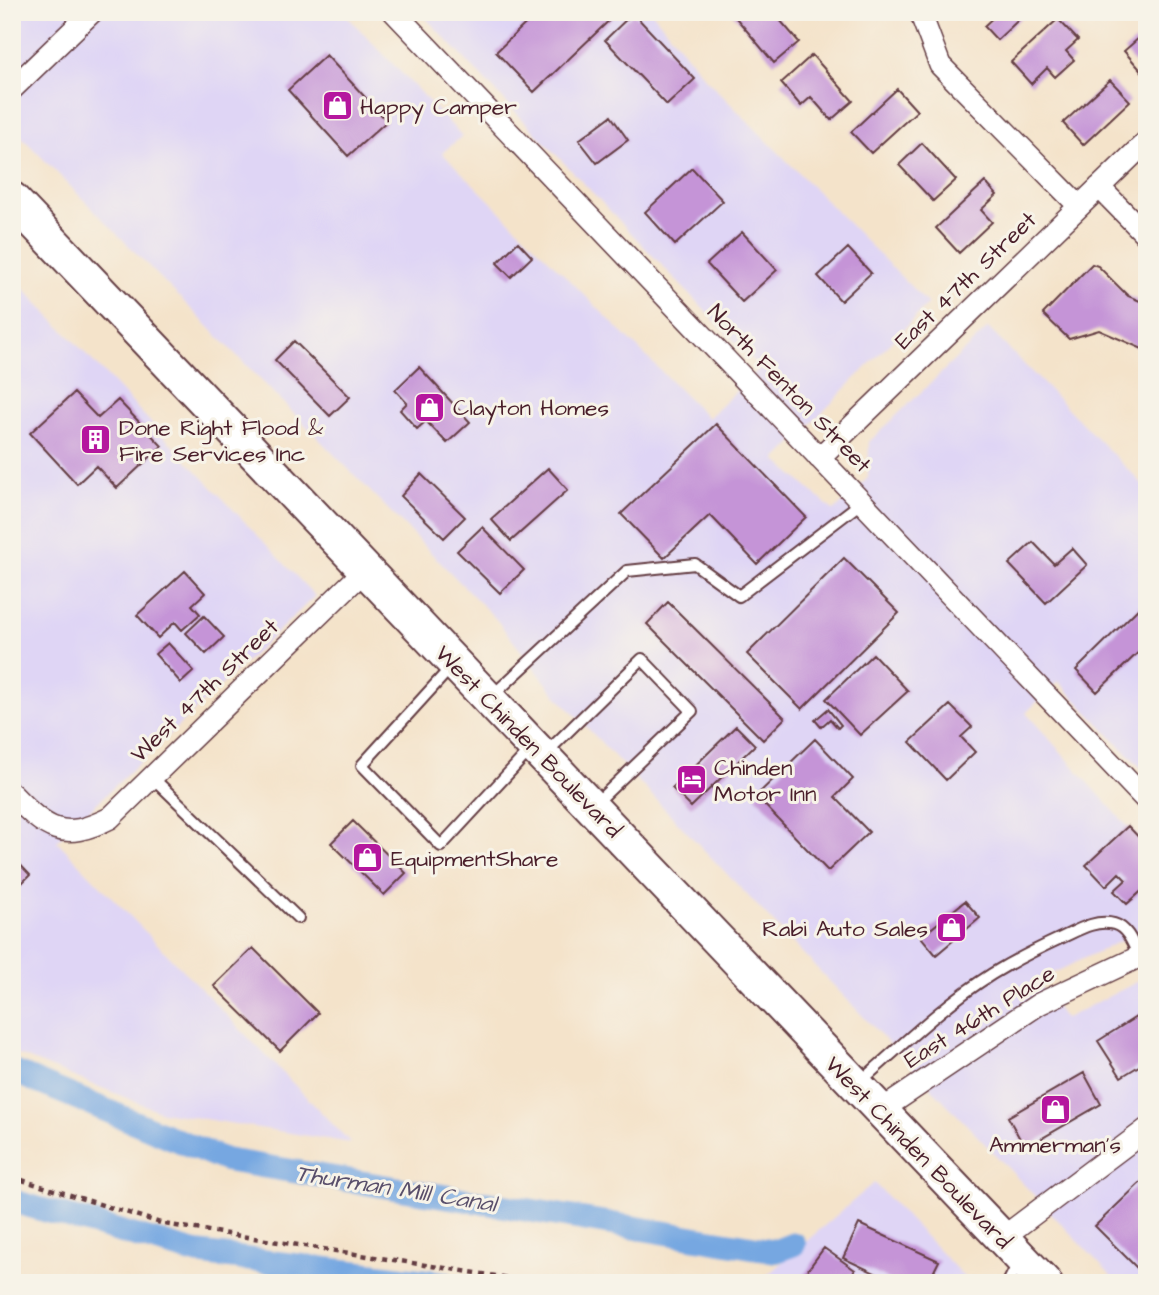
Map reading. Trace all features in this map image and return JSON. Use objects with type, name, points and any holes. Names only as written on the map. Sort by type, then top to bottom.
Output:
[{"type":"main road","name":"West Chinden Boulevard","points":[[12,199],[856,1085],[1010,1259],[1045,1283]]},
{"type":"street","points":[[12,89],[92,12]]},
{"type":"street","name":"North Fenton Street","points":[[394,12],[1147,801]]},
{"type":"street","points":[[920,12],[940,65],[1079,206]]},
{"type":"street","name":"East 47th Street","points":[[819,458],[1147,141]]},
{"type":"street","points":[[1099,187],[1147,236]]},
{"type":"street","name":"West 47th Street","points":[[12,794],[31,813],[52,827],[69,831],[86,830],[110,818],[366,569]]},
{"type":"street","name":"East 46th Place","points":[[880,1111],[1039,1004],[1143,955]]},
{"type":"street","points":[[1010,1259],[1147,1129]]},
{"type":"lane","points":[[489,699],[627,571],[695,564],[738,596],[862,502]]},
{"type":"lane","points":[[455,663],[362,765],[441,846],[539,751],[642,659],[692,711],[592,807]]},
{"type":"lane","points":[[153,778],[298,918]]},
{"type":"lane","points":[[856,1085],[959,998],[1035,950],[1093,924],[1114,924],[1123,929],[1143,955]]},
{"type":"path","points":[[12,1177],[164,1224],[540,1283]]},
{"type":"shaded area","points":[[12,12],[343,12],[462,136],[442,153],[708,418],[760,368],[420,12],[652,12],[705,78],[928,304],[776,460],[834,511],[868,478],[869,442],[988,328],[1147,489],[1147,774],[1058,681],[1026,713],[1147,848],[1147,928],[1037,981],[1064,1019],[1147,977],[1147,1116],[1140,1121],[1147,1131],[1147,1283],[1118,1283],[555,694],[496,619],[12,127]]},
{"type":"shaded area","points":[[12,276],[315,596],[57,841],[351,1143],[162,1112],[12,1052]]},
{"type":"shaded area","points":[[874,1183],[970,1283],[758,1283]]},
{"type":"building","points":[[538,12],[618,12],[534,92],[496,52]]},
{"type":"building","points":[[731,12],[773,12],[799,42],[774,63]]},
{"type":"building","points":[[999,12],[1027,12],[997,40],[984,26]]},
{"type":"building","points":[[633,13],[695,79],[667,105],[605,40]]},
{"type":"building","points":[[1058,19],[1078,40],[1066,51],[1074,60],[1055,77],[1047,68],[1031,84],[1011,62]]},
{"type":"building","points":[[1147,31],[1147,73],[1145,75],[1124,51]]},
{"type":"building","name":"Happy Camper","points":[[326,55],[387,121],[348,156],[288,90]]},
{"type":"building","points":[[812,55],[853,101],[831,120],[811,97],[801,106],[781,83]]},
{"type":"building","points":[[1110,80],[1130,101],[1083,145],[1063,123]]},
{"type":"building","points":[[897,89],[917,111],[871,153],[851,132]]},
{"type":"building","points":[[611,116],[628,140],[597,163],[579,140]]},
{"type":"building","points":[[922,143],[956,180],[933,201],[899,165]]},
{"type":"building","points":[[692,168],[723,201],[675,245],[645,212]]},
{"type":"building","points":[[985,182],[997,195],[981,210],[992,222],[959,253],[936,228]]},
{"type":"building","points":[[742,232],[777,270],[742,302],[707,264]]},
{"type":"building","points":[[518,242],[532,257],[511,277],[497,263]]},
{"type":"building","points":[[848,248],[871,273],[841,301],[818,276]]},
{"type":"building","points":[[1092,264],[1098,266],[1128,296],[1147,304],[1147,351],[1099,330],[1069,339],[1043,314]]},
{"type":"building","points":[[294,341],[350,397],[330,416],[275,360]]},
{"type":"building","name":"Clayton Homes","points":[[419,367],[470,422],[447,443],[426,421],[417,429],[400,410],[407,403],[395,390]]},
{"type":"building","name":"Done Right Flood & Fire Services Inc","points":[[74,393],[98,418],[118,400],[162,446],[117,488],[96,466],[77,484],[30,433]]},
{"type":"building","points":[[716,424],[806,517],[757,564],[710,515],[664,558],[621,514]]},
{"type":"building","points":[[548,468],[568,490],[511,541],[491,519]]},
{"type":"building","points":[[421,474],[465,517],[444,538],[401,496]]},
{"type":"building","points":[[482,527],[524,570],[500,593],[457,551]]},
{"type":"building","points":[[1033,542],[1054,564],[1072,548],[1087,565],[1046,603],[1009,564]]},
{"type":"building","points":[[844,558],[899,613],[802,709],[747,654]]},
{"type":"building","points":[[185,571],[205,593],[192,605],[200,614],[182,630],[175,622],[158,638],[137,615]]},
{"type":"building","points":[[1147,600],[1147,644],[1097,692],[1076,670]]},
{"type":"building","points":[[668,602],[785,718],[763,740],[647,624]]},
{"type":"building","points":[[204,616],[224,637],[206,654],[186,633]]},
{"type":"building","points":[[168,643],[194,671],[181,683],[155,654]]},
{"type":"building","points":[[873,654],[908,691],[860,735],[826,699]]},
{"type":"building","points":[[950,705],[972,727],[961,737],[975,752],[946,780],[910,742]]},
{"type":"building","points":[[828,709],[841,725],[838,728],[830,719],[821,727],[815,720]]},
{"type":"building","points":[[736,726],[755,745],[691,807],[672,788]]},
{"type":"building","points":[[815,739],[853,779],[835,797],[869,832],[828,871],[756,796]]},
{"type":"building","name":"EquipmentShare","points":[[353,821],[406,873],[384,895],[331,843]]},
{"type":"building","points":[[1128,826],[1147,846],[1147,886],[1127,904],[1114,891],[1126,880],[1119,873],[1106,886],[1086,865]]},
{"type":"building","points":[[12,856],[30,875],[12,893]]},
{"type":"building","name":"Rabi Auto Sales","points":[[965,901],[980,918],[936,955],[921,937]]},
{"type":"building","points":[[253,948],[318,1013],[280,1051],[214,986]]},
{"type":"building","points":[[1147,1010],[1147,1061],[1121,1077],[1098,1041]]},
{"type":"building","name":"Ammerman's","points":[[1084,1073],[1101,1104],[1025,1148],[1008,1117]]},
{"type":"building","points":[[1142,1181],[1147,1185],[1147,1278],[1095,1226]]},
{"type":"building","points":[[859,1224],[939,1261],[928,1283],[896,1283],[843,1258]]},
{"type":"building","points":[[824,1248],[855,1270],[846,1283],[798,1283]]},
{"type":"waterway","name":"Thurman Mill Canal","points":[[12,1071],[225,1160],[776,1251],[794,1244]]},
{"type":"waterway","points":[[12,1201],[196,1253],[444,1283]]},
{"type":"place","name":"Happy Camper","points":[[337,106]]},
{"type":"place","name":"Clayton Homes","points":[[430,407]]},
{"type":"place","name":"Done Right Flood & Fire Services Inc","points":[[96,440]]},
{"type":"place","name":"Chinden Motor Inn","points":[[691,780]]},
{"type":"place","name":"EquipmentShare","points":[[368,858]]},
{"type":"place","name":"Rabi Auto Sales","points":[[951,928]]},
{"type":"place","name":"Ammerman's","points":[[1055,1110]]}]
